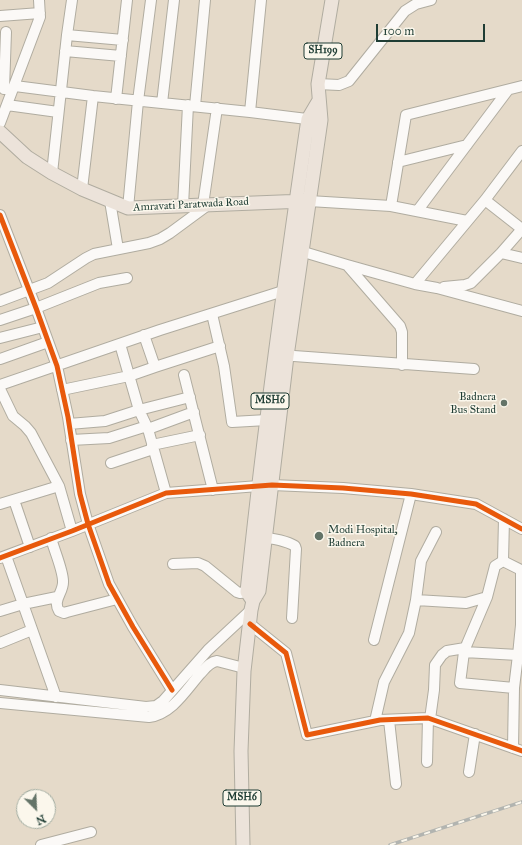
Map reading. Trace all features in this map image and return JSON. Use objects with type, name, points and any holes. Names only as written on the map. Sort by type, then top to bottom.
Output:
[{"type":"main road","name":"SH199","points":[[302,200],[318,102],[318,84],[332,0]]},
{"type":"main road","name":"Amravati Paratwada Road","points":[[0,132],[27,157],[52,173],[82,189],[128,208],[302,200]]},
{"type":"main road","name":"MSH6","points":[[243,845],[241,751],[244,668],[259,537],[272,485],[281,355],[283,291],[290,248],[302,200]]},
{"type":"main road","name":"MSH6","points":[[259,537],[258,486],[267,420],[303,250],[302,200]]},
{"type":"street","points":[[8,88],[40,17],[39,0]]},
{"type":"street","points":[[52,173],[72,0]]},
{"type":"street","points":[[116,99],[127,0]]},
{"type":"street","points":[[128,208],[138,101],[151,0]]},
{"type":"street","points":[[162,103],[174,0]]},
{"type":"street","points":[[183,206],[191,106],[205,0]]},
{"type":"street","points":[[250,112],[261,0]]},
{"type":"street","points":[[318,84],[339,85],[349,81],[405,11],[416,4],[431,0]]},
{"type":"street","points":[[0,16],[40,13]]},
{"type":"street","points":[[0,123],[7,105],[8,88],[6,32]]},
{"type":"street","points":[[67,35],[123,40]]},
{"type":"street","points":[[65,51],[121,56]]},
{"type":"street","points":[[391,206],[405,118],[408,114],[522,86]]},
{"type":"street","points":[[8,88],[217,108],[314,120]]},
{"type":"street","points":[[418,210],[508,90]]},
{"type":"street","points":[[82,189],[92,96]]},
{"type":"street","points":[[7,105],[58,112]]},
{"type":"street","points":[[0,301],[48,283],[98,252],[149,243],[160,239],[170,233],[205,205],[217,108]]},
{"type":"street","points":[[398,162],[467,145]]},
{"type":"street","points":[[416,284],[485,200],[522,151]]},
{"type":"street","points":[[302,200],[391,206],[418,210],[467,221]]},
{"type":"street","points":[[438,288],[468,284],[501,253],[522,229],[485,200]]},
{"type":"street","points":[[110,201],[118,249]]},
{"type":"street","points":[[0,214],[2,225],[29,290],[57,366],[69,424],[80,494],[88,524],[109,584],[133,627],[172,690]]},
{"type":"street","points":[[290,248],[303,250],[346,265],[522,311]]},
{"type":"street","points":[[501,253],[522,258]]},
{"type":"street","points":[[346,265],[400,326],[402,332],[402,365]]},
{"type":"street","points":[[0,320],[36,308],[99,283],[127,278]]},
{"type":"street","points":[[0,385],[144,335],[283,291]]},
{"type":"street","points":[[212,314],[224,366],[232,422],[267,420]]},
{"type":"street","points":[[0,338],[43,327]]},
{"type":"street","points":[[144,335],[155,367]]},
{"type":"street","points":[[0,359],[48,342]]},
{"type":"street","points":[[120,344],[139,410],[147,427],[166,493]]},
{"type":"street","points":[[62,390],[129,376],[220,346]]},
{"type":"street","points":[[281,355],[402,365],[474,369]]},
{"type":"street","points":[[184,375],[214,490]]},
{"type":"street","points":[[0,388],[13,416],[31,433],[59,486],[72,531]]},
{"type":"street","points":[[69,424],[105,421],[139,410],[190,397]]},
{"type":"street","points":[[71,440],[109,438],[194,412]]},
{"type":"street","points":[[111,463],[153,447],[200,435]]},
{"type":"street","points":[[56,697],[23,604],[3,557],[166,493],[272,485],[343,488],[412,494],[476,504],[522,529]]},
{"type":"street","points":[[0,504],[59,486]]},
{"type":"street","points":[[374,640],[412,494]]},
{"type":"street","points":[[14,500],[30,547]]},
{"type":"street","points":[[503,561],[504,519]]},
{"type":"street","points":[[375,721],[384,682],[408,633],[416,600],[421,561],[436,532]]},
{"type":"street","points":[[259,537],[291,543],[296,549],[292,618]]},
{"type":"street","points":[[51,538],[63,579],[63,586],[58,597],[57,609],[64,613],[117,599]]},
{"type":"street","points":[[250,624],[286,654],[307,735],[375,721],[429,719],[518,750],[514,688],[521,625],[521,565],[503,561],[494,566],[487,597],[464,650],[460,683],[514,688]]},
{"type":"street","points":[[0,690],[152,706],[160,704],[252,598],[237,592],[205,566],[198,563],[172,564]]},
{"type":"street","points":[[0,611],[23,604],[58,597]]},
{"type":"street","points":[[416,600],[466,603],[487,597]]},
{"type":"street","points":[[0,643],[32,630]]},
{"type":"street","points":[[209,649],[214,662]]},
{"type":"street","points":[[427,762],[429,719],[434,690],[435,665],[442,655],[447,651],[464,650],[518,655]]},
{"type":"street","points":[[0,703],[149,717],[156,716],[169,710],[203,670],[214,662],[244,668]]},
{"type":"street","points":[[389,720],[396,784]]},
{"type":"street","points":[[469,772],[475,734]]},
{"type":"street","points":[[41,845],[91,832]]},
{"type":"railway","points":[[390,845],[522,802]]},
{"type":"cycle path","points":[[0,215],[57,366],[68,417],[80,494],[88,524],[109,584],[133,627],[172,690]]},
{"type":"cycle path","points":[[0,558],[166,493],[272,485],[343,488],[411,494],[476,504],[522,529]]},
{"type":"cycle path","points":[[250,624],[286,653],[307,735],[380,720],[428,718],[522,751]]},
{"type":"place","name":"Badnera Bus Stand","points":[[504,403]]},
{"type":"place","name":"Modi Hospital, Badnera","points":[[319,536]]}]
